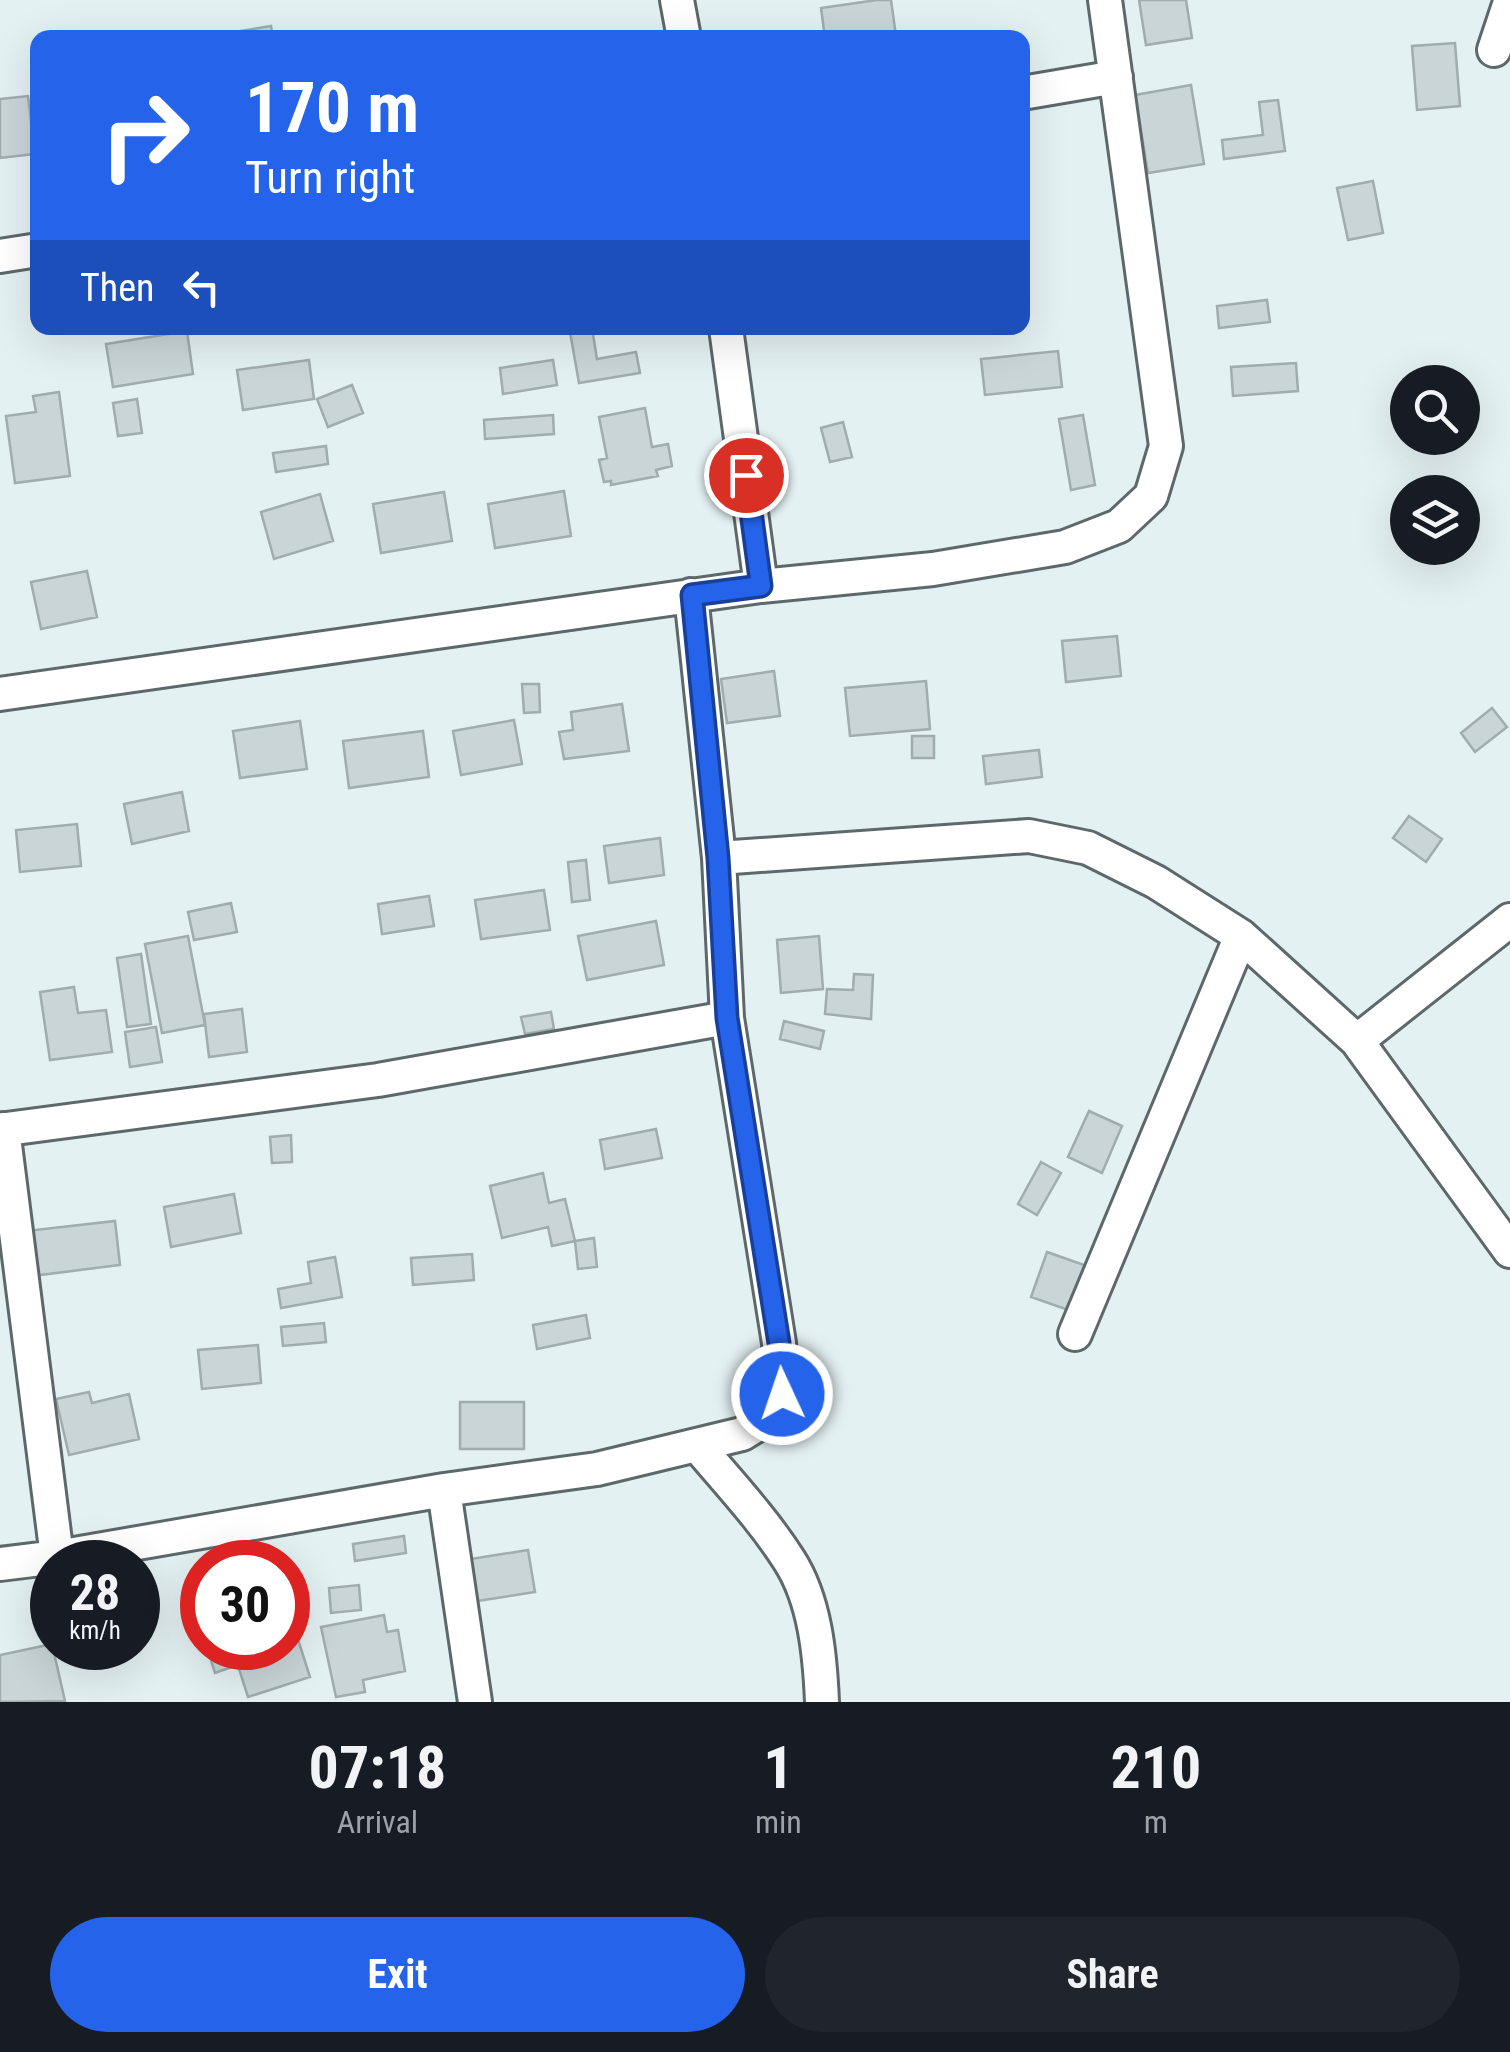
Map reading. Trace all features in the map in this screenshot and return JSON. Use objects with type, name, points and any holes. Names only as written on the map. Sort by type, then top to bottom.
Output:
[{"type":"street","points":[[677,0],[683,30]]},
{"type":"street","points":[[0,694],[692,595],[933,569],[1065,547],[1119,526],[1151,496],[1166,446],[1104,0]]},
{"type":"street","points":[[1494,50],[1510,2]]},
{"type":"street","points":[[1030,93],[1116,78]]},
{"type":"street","points":[[0,256],[30,251]]},
{"type":"street","points":[[727,335],[761,586]]},
{"type":"street","points":[[159,1540],[444,1490],[597,1469],[742,1434],[770,1417],[782,1394],[779,1343],[727,1018],[718,858],[692,595]]},
{"type":"street","points":[[718,858],[1029,836],[1088,848],[1156,882],[1241,936],[1357,1041],[1510,1251]]},
{"type":"street","points":[[1357,1041],[1510,920]]},
{"type":"street","points":[[1076,1334],[1241,936]]},
{"type":"street","points":[[55,1540],[1,1130],[378,1080],[727,1018]]},
{"type":"street","points":[[696,1445],[791,1562],[810,1610],[822,1702]]},
{"type":"street","points":[[444,1490],[475,1702]]},
{"type":"street","points":[[0,1564],[30,1561]]},
{"type":"building","points":[[891,0],[895,30],[824,30],[821,8]]},
{"type":"building","points":[[1139,0],[1186,0],[1192,38],[1146,45]]},
{"type":"building","points":[[1455,43],[1460,106],[1417,110],[1412,46]]},
{"type":"building","points":[[1191,85],[1204,164],[1148,173],[1135,95]]},
{"type":"building","points":[[28,96],[30,155],[0,158],[0,99]]},
{"type":"building","points":[[1278,100],[1285,151],[1224,159],[1222,140],[1263,135],[1259,102]]},
{"type":"building","points":[[1373,181],[1383,233],[1348,240],[1337,188]]},
{"type":"building","points":[[1267,300],[1270,322],[1219,328],[1217,306]]},
{"type":"building","points":[[188,335],[193,374],[113,387],[106,344]]},
{"type":"building","points":[[571,335],[593,335],[597,359],[636,352],[640,373],[579,383]]},
{"type":"building","points":[[1058,351],[1062,387],[985,395],[981,359]]},
{"type":"building","points":[[309,360],[314,399],[243,410],[237,370]]},
{"type":"building","points":[[553,360],[557,385],[503,394],[500,368]]},
{"type":"building","points":[[1296,363],[1298,391],[1233,396],[1231,367]]},
{"type":"building","points":[[352,385],[363,413],[328,427],[317,399]]},
{"type":"building","points":[[59,392],[70,476],[15,483],[6,416],[36,412],[33,396]]},
{"type":"building","points":[[137,399],[142,433],[118,436],[113,403]]},
{"type":"building","points":[[645,408],[652,447],[668,444],[672,466],[656,470],[658,476],[611,485],[611,481],[604,482],[599,460],[607,458],[599,417]]},
{"type":"building","points":[[553,415],[554,434],[485,439],[484,420]]},
{"type":"building","points":[[1083,415],[1095,485],[1071,490],[1059,419]]},
{"type":"building","points":[[843,422],[852,457],[830,462],[821,428]]},
{"type":"building","points":[[326,446],[328,464],[276,472],[273,453]]},
{"type":"building","points":[[564,491],[571,536],[495,548],[488,504]]},
{"type":"building","points":[[444,492],[452,541],[381,553],[373,504]]},
{"type":"building","points":[[320,494],[333,541],[274,559],[261,512]]},
{"type":"building","points":[[87,571],[97,617],[41,629],[31,582]]},
{"type":"building","points":[[1117,636],[1121,676],[1066,682],[1062,641]]},
{"type":"building","points":[[774,671],[780,716],[727,723],[721,679]]},
{"type":"building","points":[[926,681],[930,729],[850,736],[845,688]]},
{"type":"building","points":[[522,684],[539,684],[540,712],[524,713]]},
{"type":"building","points":[[622,704],[629,751],[564,759],[559,732],[573,730],[571,712]]},
{"type":"building","points":[[1492,708],[1507,727],[1475,752],[1461,733]]},
{"type":"building","points":[[514,720],[522,764],[461,775],[453,731]]},
{"type":"building","points":[[300,721],[307,769],[240,778],[233,731]]},
{"type":"building","points":[[423,731],[429,777],[349,788],[343,741]]},
{"type":"building","points":[[912,736],[934,736],[934,758],[912,758]]},
{"type":"building","points":[[1039,750],[1042,777],[986,784],[983,756]]},
{"type":"building","points":[[182,792],[189,831],[132,844],[124,804]]},
{"type":"building","points":[[1409,816],[1442,839],[1426,862],[1393,838]]},
{"type":"building","points":[[77,824],[81,866],[20,872],[16,830]]},
{"type":"building","points":[[660,838],[664,875],[609,883],[604,846]]},
{"type":"building","points":[[586,860],[590,900],[572,902],[568,862]]},
{"type":"building","points":[[544,890],[550,930],[481,939],[475,900]]},
{"type":"building","points":[[429,896],[434,926],[382,934],[378,904]]},
{"type":"building","points":[[231,903],[237,932],[194,940],[188,912]]},
{"type":"building","points":[[656,921],[664,965],[587,980],[578,936]]},
{"type":"building","points":[[188,936],[205,1025],[162,1033],[145,944]]},
{"type":"building","points":[[819,936],[823,989],[781,993],[777,940]]},
{"type":"building","points":[[141,954],[151,1024],[127,1027],[117,958]]},
{"type":"building","points":[[854,974],[873,975],[871,1019],[825,1014],[827,989],[853,990]]},
{"type":"building","points":[[74,987],[78,1013],[106,1010],[112,1052],[50,1060],[40,992]]},
{"type":"building","points":[[242,1009],[247,1052],[209,1057],[204,1014]]},
{"type":"building","points":[[551,1012],[554,1029],[525,1034],[521,1017]]},
{"type":"building","points":[[784,1021],[824,1031],[820,1049],[780,1039]]},
{"type":"building","points":[[156,1027],[162,1062],[130,1067],[125,1032]]},
{"type":"building","points":[[1089,1111],[1122,1126],[1102,1173],[1068,1157]]},
{"type":"building","points":[[656,1129],[662,1158],[605,1169],[600,1140]]},
{"type":"building","points":[[291,1135],[292,1162],[272,1163],[270,1137]]},
{"type":"building","points":[[1041,1162],[1061,1173],[1037,1215],[1018,1204]]},
{"type":"building","points":[[543,1173],[549,1203],[565,1199],[575,1241],[552,1246],[548,1227],[502,1238],[490,1186]]},
{"type":"building","points":[[234,1194],[241,1233],[171,1247],[164,1207]]},
{"type":"building","points":[[115,1221],[120,1265],[32,1276],[26,1231]]},
{"type":"building","points":[[594,1238],[597,1267],[578,1269],[575,1241]]},
{"type":"building","points":[[1047,1252],[1087,1266],[1071,1311],[1031,1297]]},
{"type":"building","points":[[472,1254],[474,1280],[413,1285],[411,1258]]},
{"type":"building","points":[[335,1257],[342,1297],[281,1308],[278,1289],[311,1283],[308,1262]]},
{"type":"building","points":[[586,1315],[590,1338],[537,1349],[533,1325]]},
{"type":"building","points":[[324,1323],[326,1342],[283,1346],[281,1327]]},
{"type":"building","points":[[258,1345],[261,1383],[202,1389],[198,1350]]},
{"type":"building","points":[[89,1392],[92,1403],[129,1394],[139,1439],[69,1455],[56,1399]]},
{"type":"building","points":[[460,1402],[524,1402],[524,1449],[460,1449]]},
{"type":"building","points":[[404,1536],[406,1553],[355,1561],[353,1544]]},
{"type":"building","points":[[528,1550],[535,1592],[458,1604],[452,1562]]},
{"type":"building","points":[[359,1585],[361,1610],[331,1613],[329,1588]]},
{"type":"building","points":[[384,1615],[387,1632],[398,1630],[405,1671],[363,1680],[365,1692],[336,1697],[321,1627]]},
{"type":"building","points":[[30,1649],[30,1670],[58,1670],[65,1701],[0,1702],[0,1655]]},
{"type":"building","points":[[239,1670],[308,1670],[310,1677],[248,1697]]},
{"type":"route","points":[[746,475],[761,586],[692,595],[718,858],[727,1018],[779,1343],[782,1394]]}]
